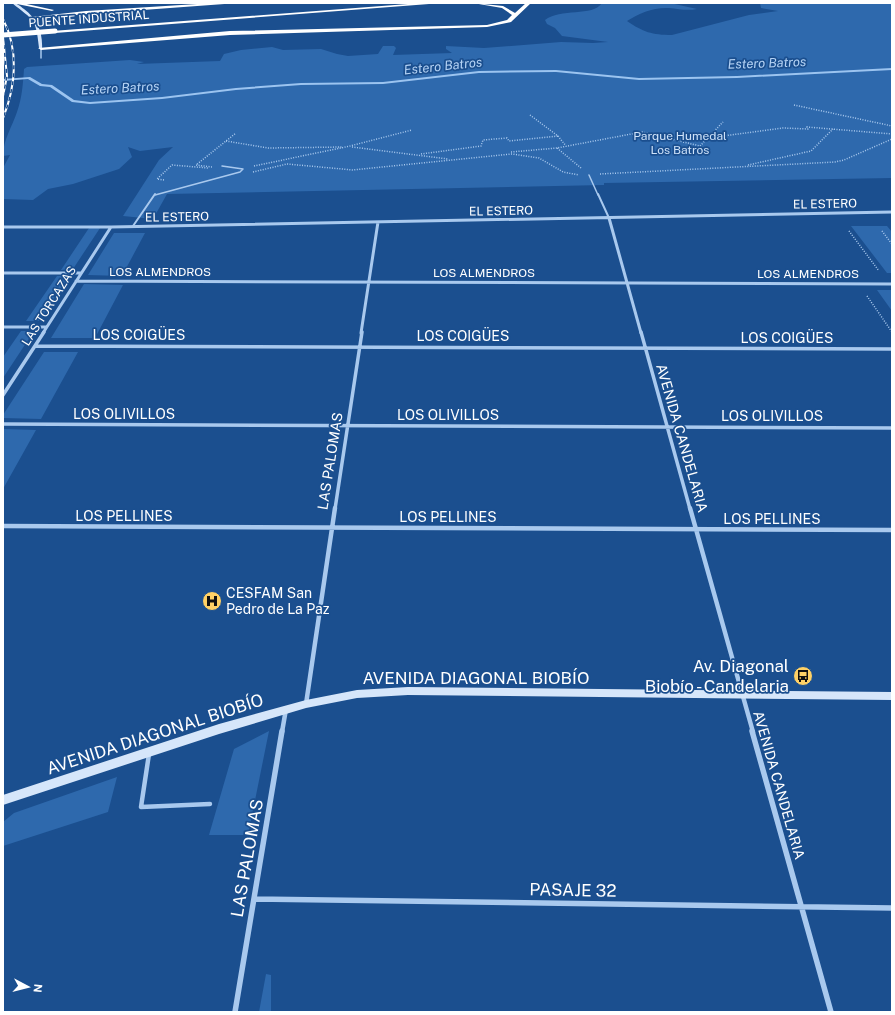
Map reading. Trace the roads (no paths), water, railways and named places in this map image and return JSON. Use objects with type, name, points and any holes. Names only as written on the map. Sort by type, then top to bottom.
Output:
[{"type":"highway","points":[[14,3],[46,10],[86,12]]},
{"type":"highway","points":[[34,17],[86,12],[236,3]]},
{"type":"highway","name":"PUENTE INDUSTRIAL","points":[[3,35],[54,29],[392,3]]},
{"type":"highway","name":"PUENTE INDUSTRIAL","points":[[3,31],[54,29],[440,3]]},
{"type":"highway","points":[[475,3],[503,7],[515,15]]},
{"type":"highway","points":[[41,48],[230,33],[480,27],[505,23],[512,19],[529,3]]},
{"type":"main road","points":[[14,3],[34,17],[37,23],[41,48]]},
{"type":"main road","name":"AVENIDA DIAGONAL BIOBÍO","points":[[3,800],[219,729],[286,709],[357,694],[408,691],[892,696]]},
{"type":"street","points":[[41,48],[41,58]]},
{"type":"street","name":"EL ESTERO","points":[[3,227],[111,227],[892,212]]},
{"type":"street","name":"AVENIDA CANDELARIA","points":[[609,218],[831,1012]]},
{"type":"street","name":"LAS PALOMAS","points":[[306,704],[378,222]]},
{"type":"street","name":"LAS TORCAZAS","points":[[4,393],[108,229],[111,227]]},
{"type":"street","points":[[3,273],[81,273]]},
{"type":"street","name":"LOS ALMENDROS","points":[[76,280],[892,284]]},
{"type":"street","points":[[3,327],[46,327]]},
{"type":"street","name":"LOS COIGÜES","points":[[34,346],[892,349]]},
{"type":"street","name":"LOS OLIVILLOS","points":[[3,424],[892,428]]},
{"type":"street","name":"LOS PELLINES","points":[[3,526],[892,530]]},
{"type":"street","name":"LAS PALOMAS","points":[[235,1012],[286,709]]},
{"type":"street","name":"PASAJE 32","points":[[254,899],[802,908],[892,908]]},
{"type":"lane","points":[[133,226],[156,193],[240,172],[243,169],[222,166]]},
{"type":"lane","points":[[589,175],[609,218]]},
{"type":"lane","points":[[149,752],[141,807],[210,804]]},
{"type":"waterway","name":"Estero Batros","points":[[3,80],[29,78],[41,85],[51,86],[73,101],[90,103],[162,98],[236,89],[301,84],[383,83],[479,72],[556,71],[639,79],[737,77],[892,69]]},
{"type":"railway","points":[[3,19],[12,43],[14,68],[11,93],[3,118]]},
{"type":"railway","points":[[3,37],[7,76],[3,96]]},
{"type":"place","name":"CESFAM San Pedro de La Paz","points":[[212,601]]},
{"type":"place","name":"Av. Diagonal Biobío - Candelaria","points":[[803,676]]},
{"type":"park label","name":"Parque Humedal Los Batros","points":[[680,143]]}]
